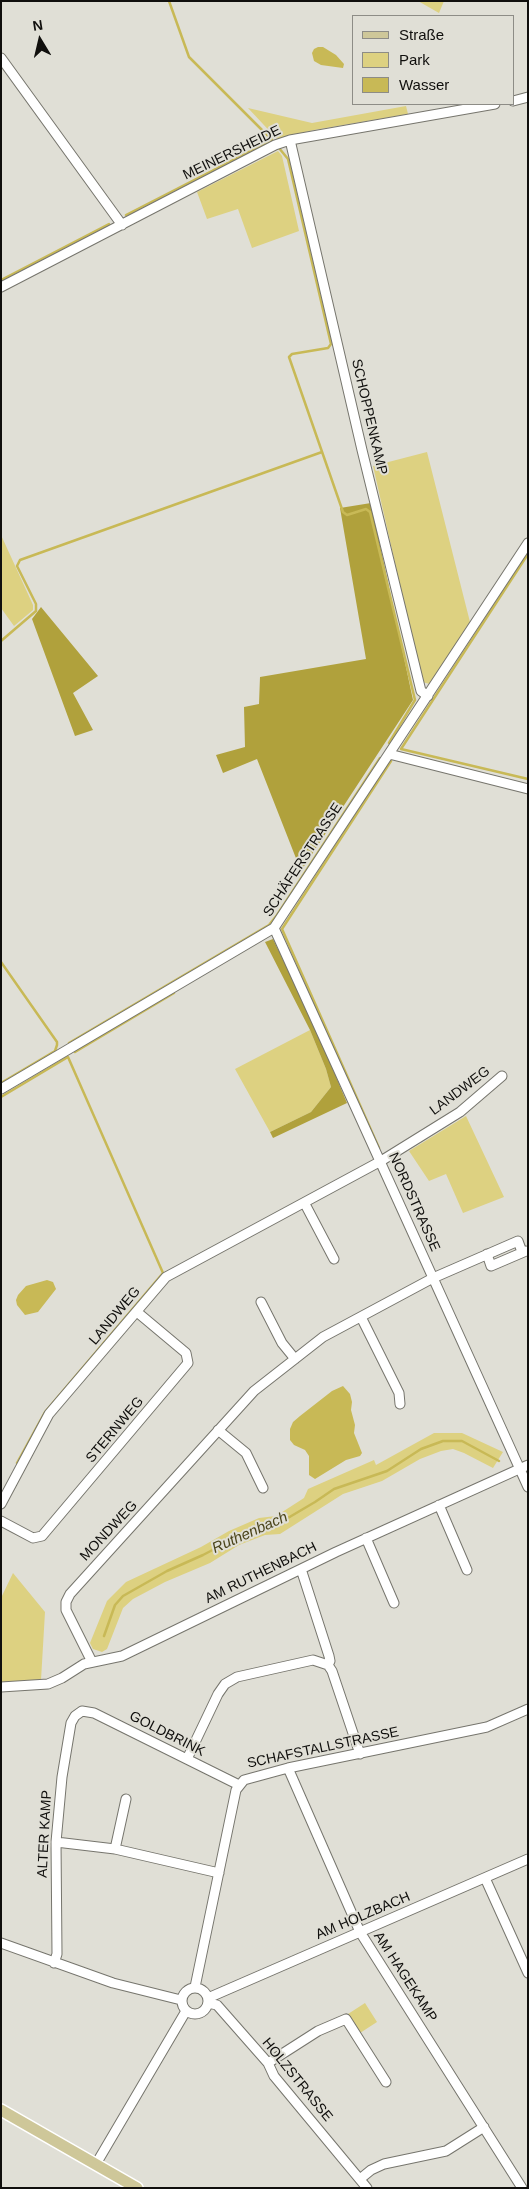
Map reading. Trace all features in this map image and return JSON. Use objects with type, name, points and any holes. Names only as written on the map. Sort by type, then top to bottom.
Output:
[{"type":"main road","points":[[1,2110],[137,2188]]},
{"type":"street","points":[[1,58],[122,225]]},
{"type":"street","points":[[514,101],[528,97]]},
{"type":"street","name":"MEINERSHEIDE","points":[[1,287],[274,145],[290,140],[489,105]]},
{"type":"street","name":"SCHOPPENKAMP","points":[[290,140],[362,450],[421,691],[428,696]]},
{"type":"street","name":"SCHÄFERSTRASSE","points":[[1,1088],[274,928],[528,543]]},
{"type":"street","points":[[389,754],[528,789]]},
{"type":"street","name":"NORDSTRASSE","points":[[274,928],[433,1278],[524,1467],[528,1487]]},
{"type":"street","name":"LANDWEG","points":[[1,1504],[49,1414],[166,1277],[305,1204],[381,1161],[460,1112],[502,1076]]},
{"type":"street","points":[[305,1204],[334,1259]]},
{"type":"street","name":"MONDWEG","points":[[92,1662],[66,1610],[66,1602],[70,1594],[254,1391],[323,1337],[433,1278],[518,1241],[525,1251]]},
{"type":"street","points":[[261,1302],[282,1343],[295,1359]]},
{"type":"street","name":"STERNWEG","points":[[1,1521],[33,1538],[42,1536],[188,1364],[186,1353],[137,1312]]},
{"type":"street","points":[[361,1317],[399,1393],[400,1404]]},
{"type":"street","points":[[218,1430],[246,1453],[263,1488]]},
{"type":"street","name":"AM RUTHENBACH","points":[[1,1687],[48,1684],[92,1662],[128,1654],[366,1538],[524,1467]]},
{"type":"street","points":[[439,1505],[468,1570]]},
{"type":"street","points":[[366,1538],[394,1603]]},
{"type":"street","points":[[301,1569],[329,1656],[328,1665],[360,1754]]},
{"type":"street","points":[[187,1759],[218,1694],[225,1684],[237,1677],[299,1662],[313,1660],[328,1665]]},
{"type":"street","name":"SCHAFSTALLSTRASSE","points":[[195,1987],[238,1785],[244,1780],[288,1768],[487,1727],[528,1709]]},
{"type":"street","name":"GOLDBRINK","points":[[82,1711],[94,1713],[238,1785]]},
{"type":"street","name":"ALTER KAMP","points":[[54,1963],[57,1954],[56,1842],[62,1777],[71,1723],[82,1711]]},
{"type":"street","name":"AM HAGEKAMP","points":[[288,1768],[360,1932],[522,2188]]},
{"type":"street","points":[[115,1850],[126,1799]]},
{"type":"street","points":[[56,1842],[115,1850],[219,1873]]},
{"type":"street","name":"AM HOLZBACH","points":[[208,2000],[528,1858]]},
{"type":"street","points":[[485,1878],[528,1973]]},
{"type":"street","points":[[1,1943],[40,1955],[54,1963],[113,1983],[181,2000]]},
{"type":"street","points":[[195,1987],[203,1990],[208,2000],[204,2011],[200,2014],[190,2014],[182,2006],[181,2000],[183,1993],[195,1987]]},
{"type":"street","name":"HOLZSTRASSE","points":[[208,2000],[217,2005],[268,2063],[274,2076],[367,2188]]},
{"type":"street","points":[[96,2164],[186,2011]]},
{"type":"street","points":[[268,2063],[318,2031],[346,2020],[386,2082]]},
{"type":"street","points":[[360,2179],[384,2164],[446,2150],[484,2127]]},
{"type":"green space","points":[[418,1],[444,1],[439,13]]},
{"type":"green space","points":[[406,106],[408,114],[314,130],[277,139],[248,108],[312,123]]},
{"type":"green space","points":[[278,151],[282,156],[299,231],[252,248],[238,209],[207,219],[197,192]]},
{"type":"green space","points":[[427,452],[470,622],[430,684],[422,682],[373,466]]},
{"type":"green space","points":[[1,535],[33,605],[33,610],[14,626],[1,608]]},
{"type":"green space","points":[[310,1030],[326,1069],[331,1087],[311,1112],[270,1132],[235,1069]]},
{"type":"green space","points":[[466,1116],[504,1197],[463,1213],[446,1174],[429,1181],[409,1151]]},
{"type":"green space","points":[[434,1433],[462,1433],[503,1452],[493,1468],[453,1449],[441,1451],[420,1459],[382,1481],[343,1494],[280,1534],[265,1535],[239,1545],[210,1563],[165,1582],[133,1599],[123,1608],[107,1649],[102,1652],[93,1649],[90,1643],[107,1601],[126,1582],[201,1547],[229,1531],[259,1518],[276,1516],[304,1498],[308,1489],[374,1460],[376,1465]]},
{"type":"green space","points":[[13,1573],[45,1612],[41,1680],[1,1682],[1,1598]]},
{"type":"green space","points":[[365,2003],[377,2022],[360,2033],[348,2014]]},
{"type":"shaded area","points":[[371,503],[413,700],[301,871],[257,759],[223,773],[216,755],[245,747],[244,707],[259,704],[260,677],[366,659],[340,508]]},
{"type":"shaded area","points":[[41,607],[98,676],[73,693],[93,730],[75,736],[32,619]]},
{"type":"shaded area","points":[[273,939],[314,1024],[347,1103],[273,1138],[270,1132],[311,1112],[331,1087],[326,1069],[310,1030],[265,942]]},
{"type":"water","points":[[318,47],[323,47],[336,55],[344,64],[343,68],[321,65],[314,61],[312,53]]},
{"type":"water","points":[[47,1280],[53,1282],[56,1289],[38,1312],[25,1315],[17,1305],[18,1295],[26,1286]]},
{"type":"water","points":[[343,1386],[350,1394],[351,1410],[355,1425],[354,1433],[362,1453],[360,1456],[346,1460],[315,1479],[309,1475],[309,1456],[305,1450],[294,1445],[290,1440],[290,1429],[293,1422],[300,1416],[332,1391]]},
{"type":"waterway","points":[[126,215],[272,140],[189,57],[169,1]]},
{"type":"waterway","points":[[279,148],[288,159],[331,344],[328,348],[292,354],[289,357],[343,512],[347,515],[366,509],[370,512],[415,700],[389,743]]},
{"type":"waterway","points":[[1,280],[109,224]]},
{"type":"waterway","points":[[1,641],[36,611],[36,604],[17,566],[20,560],[322,452]]},
{"type":"waterway","points":[[528,554],[401,749],[528,779]]},
{"type":"waterway","points":[[69,1043],[269,925],[380,758]]},
{"type":"waterway","points":[[379,1148],[282,929],[391,761]]},
{"type":"waterway","points":[[1,962],[57,1042],[55,1051],[1,1083]]},
{"type":"waterway","points":[[75,1052],[174,993]]},
{"type":"waterway","points":[[1,1097],[68,1057],[163,1273],[45,1412],[17,1463]]},
{"type":"waterway","name":"Ruthenbach","points":[[104,1636],[115,1605],[123,1596],[167,1571],[245,1533],[276,1525],[334,1489],[387,1471],[421,1449],[443,1441],[462,1441],[499,1461]]}]
